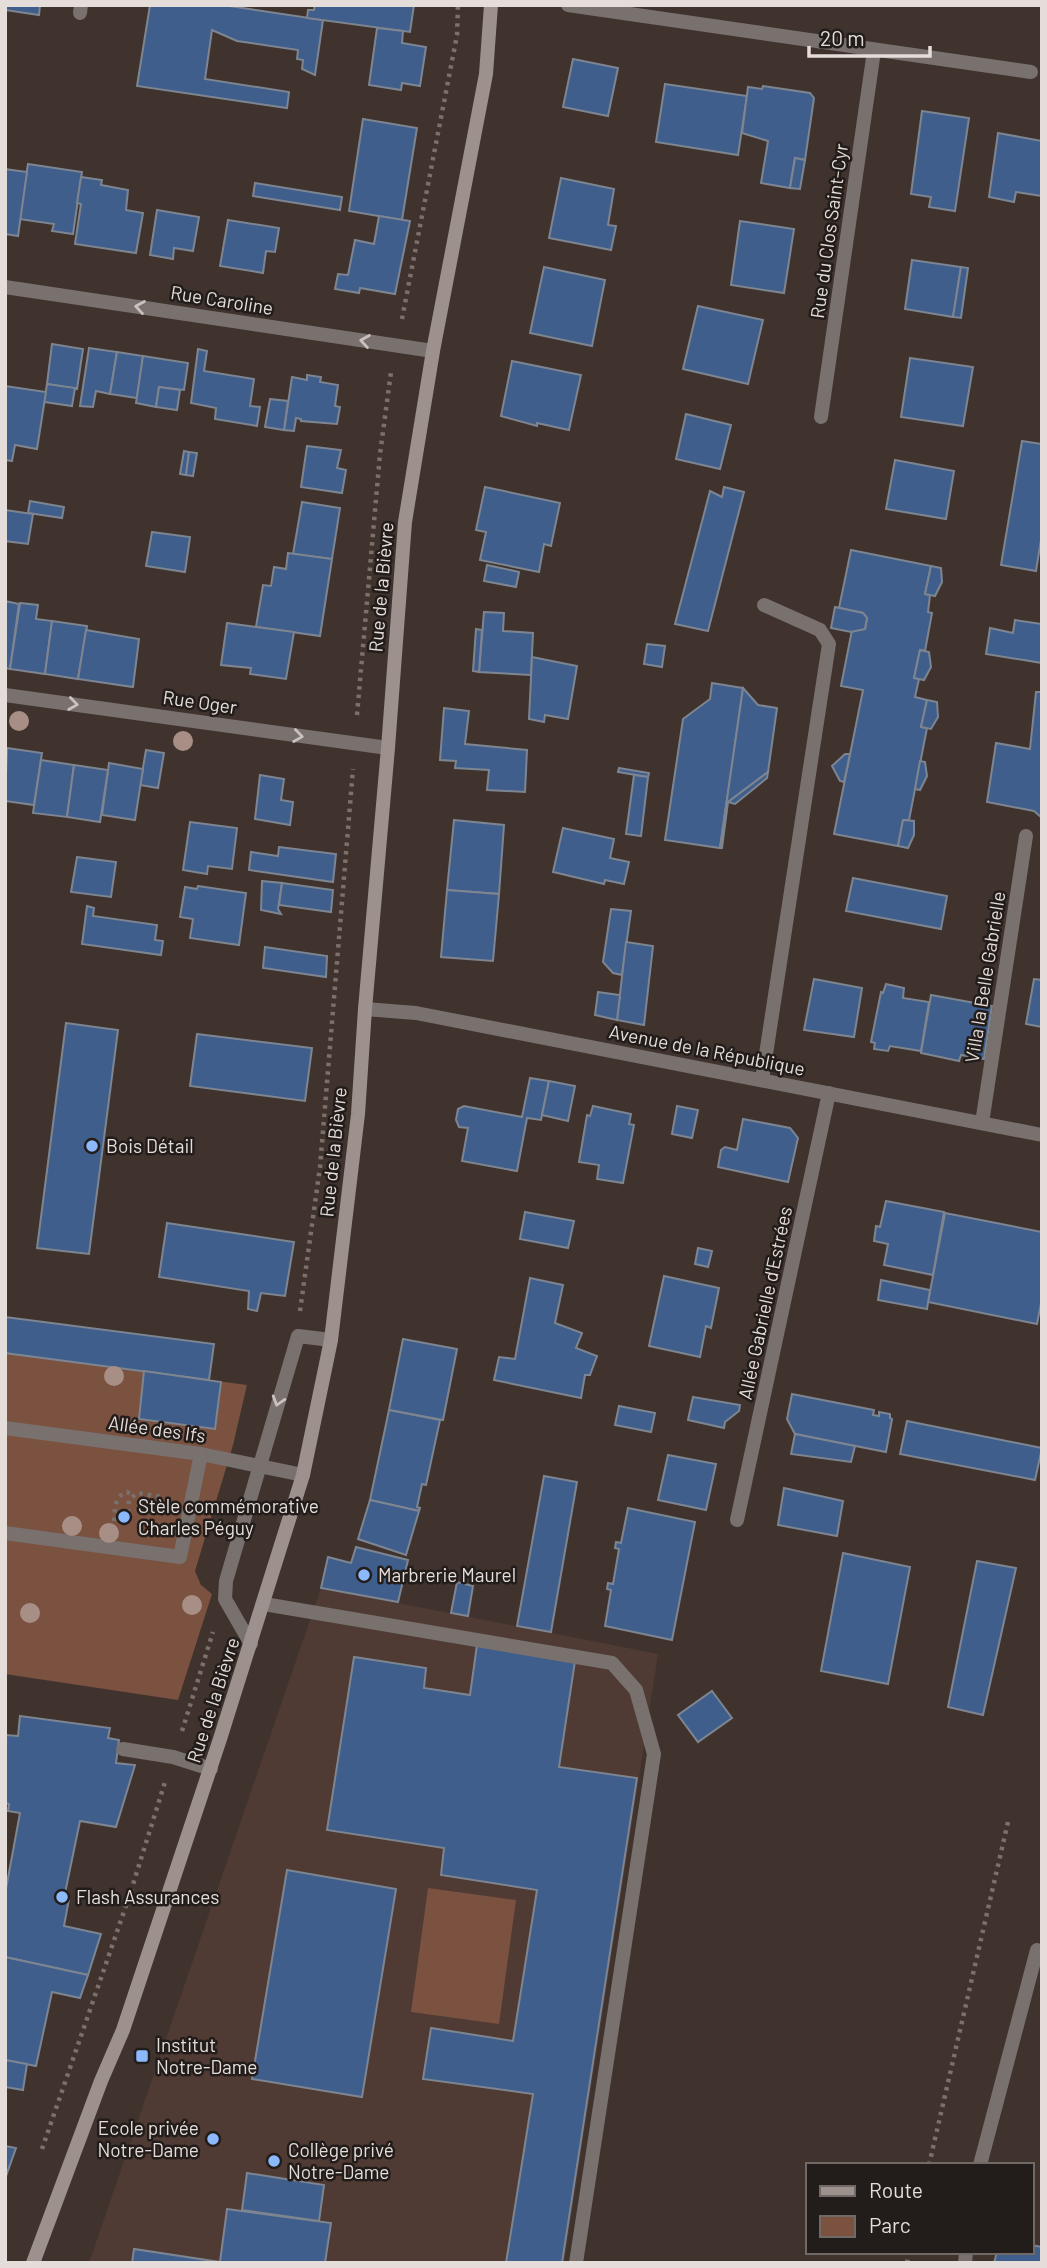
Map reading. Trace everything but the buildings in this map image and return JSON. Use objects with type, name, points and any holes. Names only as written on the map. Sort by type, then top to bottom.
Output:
[{"type":"main road","name":"Rue de la Bièvre","points":[[33,2263],[101,2081],[123,2030],[211,1769],[303,1475],[331,1340],[358,1114],[405,522],[433,351],[486,74],[491,5]]},
{"type":"street","points":[[568,5],[1031,72]]},
{"type":"street","name":"Rue du Clos Saint-Cyr","points":[[821,416],[874,51]]},
{"type":"street","name":"Rue Caroline","points":[[5,287],[433,351]]},
{"type":"street","points":[[762,1080],[829,644],[820,630],[764,605]]},
{"type":"street","name":"Rue Oger","points":[[5,695],[388,748]]},
{"type":"street","name":"Villa la Belle Gabrielle","points":[[982,1123],[1026,836]]},
{"type":"street","name":"Avenue de la République","points":[[365,1009],[416,1013],[1042,1135]]},
{"type":"street","name":"Allée Gabrielle d'Estrées","points":[[737,1520],[829,1093]]},
{"type":"street","points":[[251,1644],[225,1599],[226,1581],[298,1336],[331,1340]]},
{"type":"street","name":"Allée des Ifs","points":[[5,1428],[201,1454],[303,1475]]},
{"type":"street","points":[[5,1533],[180,1557],[201,1454]]},
{"type":"street","points":[[264,1604],[612,1663],[636,1690],[654,1754],[576,2263]]},
{"type":"street","points":[[123,1749],[173,1757],[211,1769]]},
{"type":"street","points":[[981,2163],[1037,1950]]},
{"type":"path","points":[[401,322],[457,35],[458,5]]},
{"type":"path","points":[[356,727],[380,454],[393,363]]},
{"type":"path","points":[[298,1336],[320,1167],[353,771]]},
{"type":"path","points":[[114,1527],[117,1500],[122,1493],[127,1492],[134,1496]]},
{"type":"path","points":[[123,1549],[130,1500],[137,1493],[192,1501]]},
{"type":"path","points":[[41,2154],[126,1907],[225,1599]]},
{"type":"path","points":[[929,2163],[1008,1822]]},
{"type":"shaded area","points":[[321,1588],[658,1654],[564,2263],[89,2263]]},
{"type":"green space","points":[[5,1353],[247,1385],[233,1445],[195,1571],[201,1585],[212,1594],[178,1700],[5,1674]]},
{"type":"green space","points":[[428,1888],[516,1900],[499,2024],[411,2012]]},
{"type":"place","name":"Bois Détail","points":[[92,1146]]},
{"type":"place","name":"Stèle commémorative Charles Péguy","points":[[124,1517]]},
{"type":"place","name":"Marbrerie Maurel","points":[[364,1575]]},
{"type":"place","name":"Flash Assurances","points":[[62,1897]]},
{"type":"place","name":"Institut Notre-Dame","points":[[142,2056]]},
{"type":"place","name":"Ecole privée Notre-Dame","points":[[213,2139]]},
{"type":"place","name":"Collège privé Notre-Dame","points":[[274,2161]]}]
